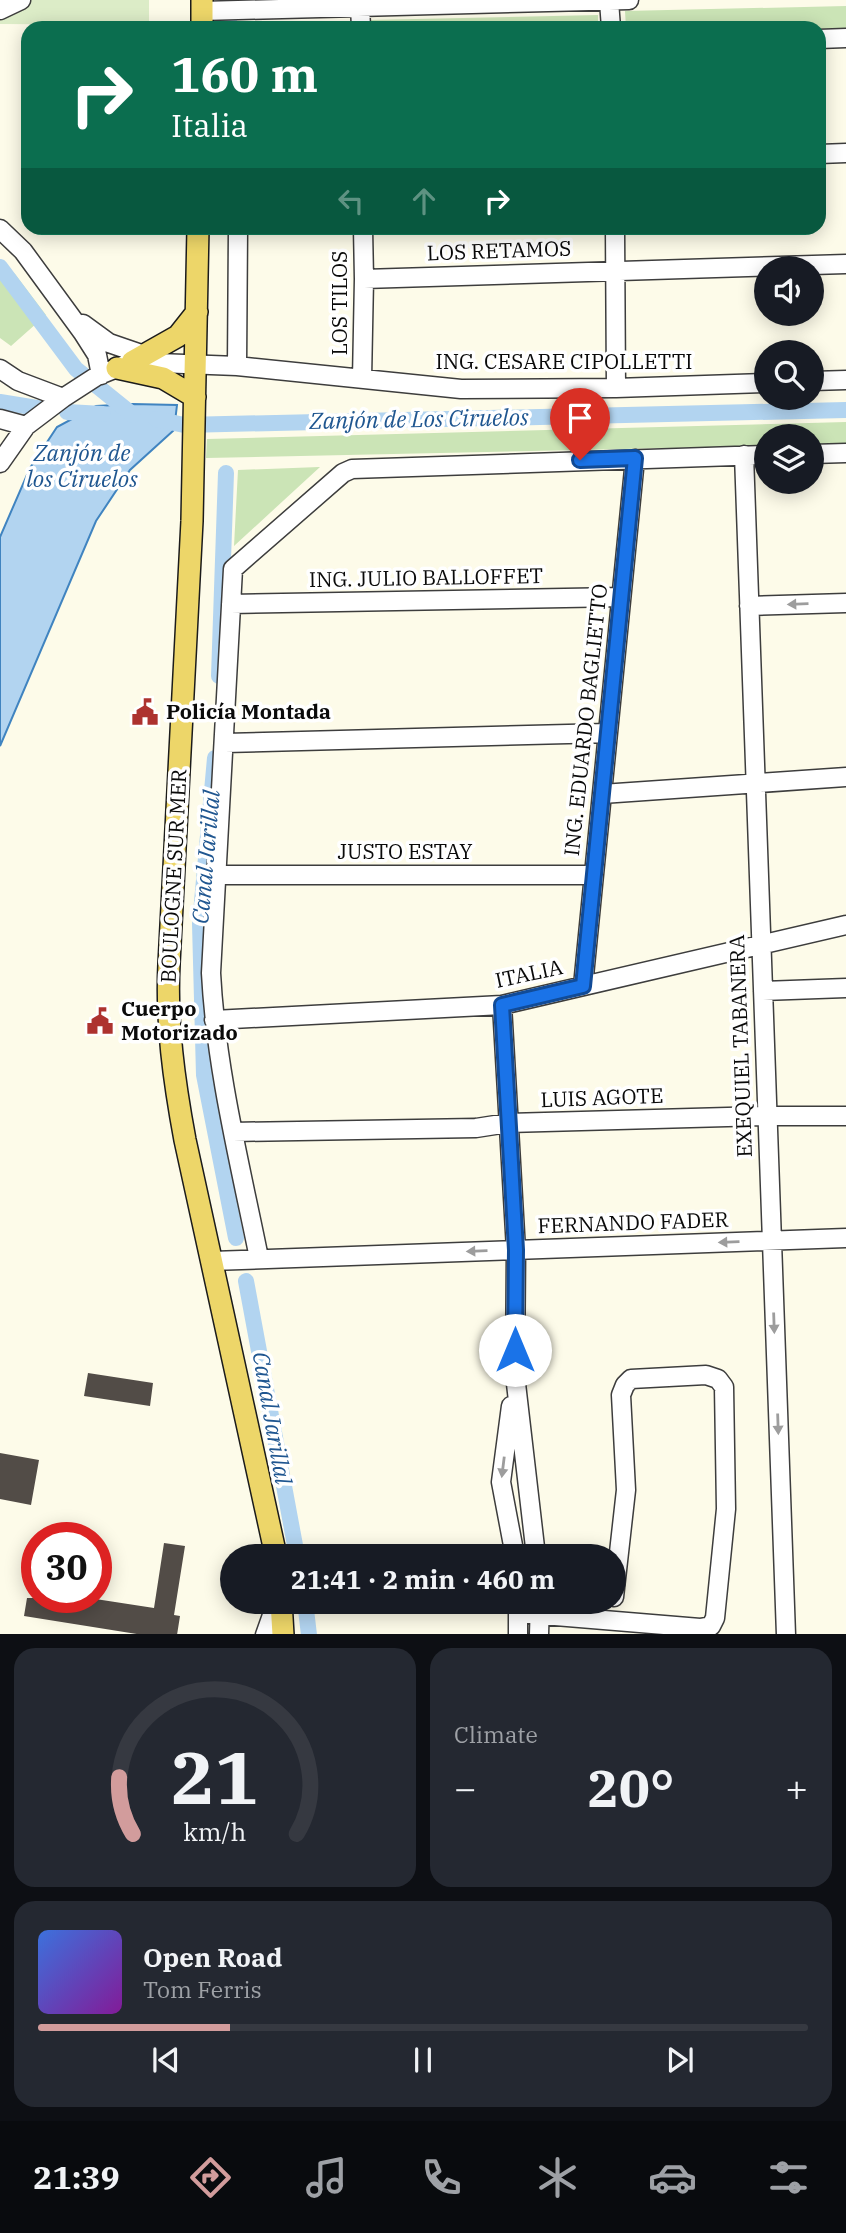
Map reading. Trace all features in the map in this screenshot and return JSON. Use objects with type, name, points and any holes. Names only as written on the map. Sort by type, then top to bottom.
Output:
[{"type":"main road","name":"BOULOGNE SUR MER","points":[[198,235],[192,521],[168,1000],[171,1054],[179,1110],[273,1544]]},
{"type":"main road","points":[[118,367],[178,336],[197,312]]},
{"type":"main road","points":[[118,367],[163,378],[195,397]]},
{"type":"main road","points":[[281,1614],[283,1634]]},
{"type":"street","points":[[0,10],[20,0]]},
{"type":"street","points":[[202,13],[246,6],[629,0]]},
{"type":"street","points":[[609,1],[610,21]]},
{"type":"street","points":[[364,21],[370,4]]},
{"type":"street","points":[[826,39],[846,38]]},
{"type":"street","points":[[826,154],[846,153]]},
{"type":"street","points":[[0,229],[23,251],[93,347],[118,367],[69,395],[26,426],[0,463]]},
{"type":"street","points":[[237,366],[238,235]]},
{"type":"street","name":"LOS TILOS","points":[[362,379],[363,235]]},
{"type":"street","points":[[615,235],[616,388]]},
{"type":"street","name":"LOS RETAMOS","points":[[364,279],[615,269],[846,264]]},
{"type":"street","name":"ING. CESARE CIPOLLETTI","points":[[63,304],[86,327],[109,343],[118,367],[195,363],[461,389],[754,383]]},
{"type":"street","points":[[0,369],[19,381],[69,395]]},
{"type":"street","points":[[824,381],[846,380]]},
{"type":"street","points":[[0,419],[26,426]]},
{"type":"street","points":[[824,454],[846,453]]},
{"type":"street","name":"EXEQUIEL TABANERA","points":[[744,455],[786,1634]]},
{"type":"street","points":[[259,1258],[233,1132],[214,1020],[211,973],[233,569],[343,473],[352,469],[754,455]]},
{"type":"street","name":"ING. EDUARDO BAGLIETTO","points":[[583,986],[635,458]]},
{"type":"street","name":"ING. JULIO BALLOFFET","points":[[231,604],[621,597]]},
{"type":"street","points":[[749,606],[846,603]]},
{"type":"street","points":[[225,743],[608,733]]},
{"type":"street","points":[[602,794],[846,777]]},
{"type":"street","name":"JUSTO ESTAY","points":[[217,875],[594,875]]},
{"type":"street","name":"ITALIA","points":[[214,1020],[502,1005],[846,925]]},
{"type":"street","points":[[763,991],[846,988]]},
{"type":"street","points":[[502,1005],[516,1250],[515,1375],[501,1482],[513,1544]]},
{"type":"street","name":"LUIS AGOTE","points":[[233,1132],[476,1128],[508,1123],[846,1116]]},
{"type":"street","name":"FERNANDO FADER","points":[[212,1261],[846,1238]]},
{"type":"street","points":[[515,1375],[535,1544]]},
{"type":"street","points":[[573,1614],[611,1621],[700,1628],[711,1626],[715,1618],[727,1485],[724,1387],[718,1379],[706,1376],[631,1379],[625,1385],[621,1395],[626,1490],[620,1544]]},
{"type":"street","points":[[265,1634],[273,1614]]},
{"type":"street","points":[[518,1634],[519,1614]]},
{"type":"street","points":[[539,1634],[540,1614]]},
{"type":"street","points":[[611,1621],[612,1614]]},
{"type":"green space","points":[[0,0],[149,0],[149,21],[21,21],[21,24],[0,24]]},
{"type":"green space","points":[[846,6],[846,33],[826,34],[826,21],[626,21],[625,11]]},
{"type":"green space","points":[[598,15],[598,21],[369,20]]},
{"type":"green space","points":[[0,260],[15,274],[46,315],[11,346],[0,338]]},
{"type":"green space","points":[[846,422],[846,444],[824,445],[824,424],[771,424]]},
{"type":"green space","points":[[754,424],[754,446],[206,458],[207,439]]},
{"type":"green space","points":[[320,467],[234,546],[238,470]]},
{"type":"water","name":"Zanjón de los Ciruelos","points":[[177,405],[174,430],[130,470],[96,521],[0,746],[0,537],[30,468],[57,427],[96,406]]},
{"type":"building","points":[[88,1373],[153,1383],[150,1406],[84,1396]]},
{"type":"building","points":[[0,1453],[39,1460],[31,1505],[0,1499]]},
{"type":"building","points":[[164,1543],[185,1546],[174,1615],[180,1616],[177,1634],[137,1634],[24,1616],[24,1613],[112,1613],[112,1602],[154,1608]]},
{"type":"waterway","points":[[0,267],[76,369],[133,415]]},
{"type":"waterway","points":[[0,402],[37,408]]},
{"type":"waterway","name":"Zanjón de Los Ciruelos","points":[[156,419],[184,425],[846,410]]},
{"type":"waterway","name":"Zanjón de Los Ciruelos","points":[[67,412],[103,414]]},
{"type":"waterway","name":"Canal Jarillal","points":[[219,676],[226,473]]},
{"type":"waterway","name":"Canal Jarillal","points":[[215,758],[200,924],[204,1075],[236,1238]]},
{"type":"waterway","name":"Canal Jarillal","points":[[246,1281],[295,1544]]},
{"type":"waterway","name":"Canal Jarillal","points":[[307,1614],[309,1634]]},
{"type":"place","name":"Policía Montada","points":[[145,712]]},
{"type":"place","name":"Cuerpo Motorizado","points":[[100,1021]]},
{"type":"route","points":[[515,1350],[516,1250],[502,1005],[583,986],[635,458],[580,460]]}]
